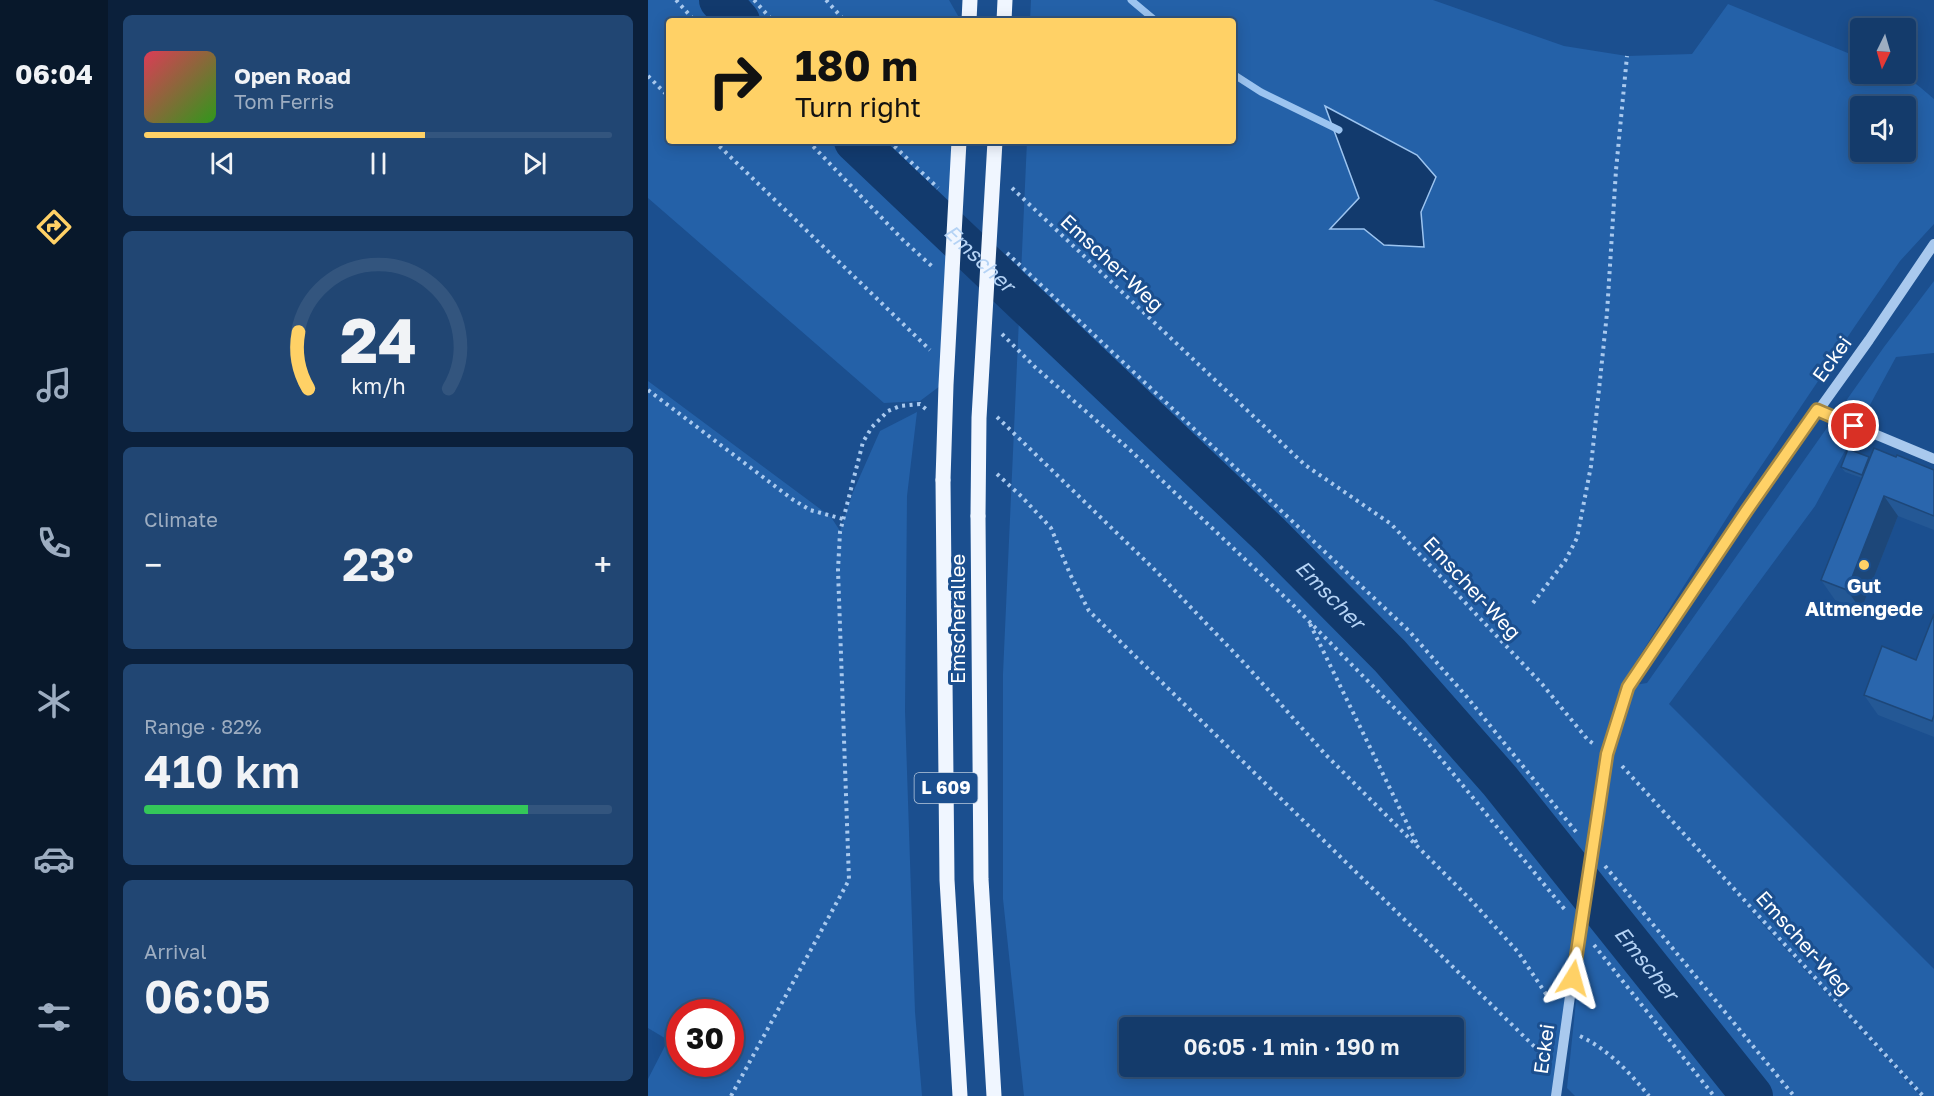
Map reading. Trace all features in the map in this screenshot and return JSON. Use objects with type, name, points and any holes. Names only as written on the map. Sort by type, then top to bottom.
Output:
[{"type":"main road","points":[[1004,18],[1005,0]]},
{"type":"main road","name":"Emscherallee","points":[[959,144],[943,480],[947,880],[960,1096]]},
{"type":"main road","name":"Emscherallee","points":[[994,1096],[981,879],[978,516],[979,418],[995,144]]},
{"type":"street","name":"Eckei","points":[[1556,1096],[1583,934],[1601,787],[1607,754],[1628,687],[1747,510],[1869,340],[1934,244]]},
{"type":"street","points":[[1817,410],[1934,459]]},
{"type":"path","points":[[676,0],[691,18]]},
{"type":"path","points":[[754,0],[770,18]]},
{"type":"path","points":[[826,0],[841,18]]},
{"type":"path","points":[[1533,603],[1565,561],[1577,538],[1591,466],[1607,314],[1616,170],[1627,56]]},
{"type":"path","points":[[648,76],[666,94]]},
{"type":"path","points":[[717,144],[935,355]]},
{"type":"path","points":[[811,144],[904,241],[938,271]]},
{"type":"path","points":[[892,144],[940,190]]},
{"type":"path","name":"Emscher-Weg","points":[[1003,181],[1305,465],[1391,524],[1542,684],[1588,740],[1607,754],[1644,789],[1923,1096]]},
{"type":"path","points":[[1001,247],[1409,631],[1467,698],[1582,840]]},
{"type":"path","points":[[994,327],[1035,367],[1130,450],[1308,620],[1423,737],[1573,919]]},
{"type":"path","points":[[648,390],[792,499],[810,510],[843,519]]},
{"type":"path","points":[[731,1096],[849,880],[838,570],[840,532],[863,442],[881,416],[900,406],[920,404],[928,411]]},
{"type":"path","points":[[991,411],[1156,571],[1246,665],[1324,754],[1470,899],[1518,952],[1566,1028],[1606,1051],[1632,1074],[1649,1096]]},
{"type":"path","points":[[996,474],[1022,497],[1051,528],[1070,574],[1089,611],[1559,1072]]},
{"type":"path","points":[[1308,620],[1419,849]]},
{"type":"path","points":[[1597,858],[1794,1096]]},
{"type":"path","points":[[1583,934],[1714,1096]]},
{"type":"shaded area","points":[[648,0],[949,0],[959,18],[666,18],[666,144],[954,144],[940,386],[920,401],[884,403],[648,198]]},
{"type":"shaded area","points":[[1031,0],[1433,0],[1564,46],[1627,56],[1692,54],[1728,4],[1850,54],[1850,84],[1916,84],[1934,99],[1934,224],[1900,261],[1735,505],[1632,668],[1628,686],[1647,683],[1884,347],[1934,281],[1934,353],[1896,357],[1815,506],[1669,704],[1934,969],[1934,1096],[1923,1096],[1758,918],[1696,846],[1758,919],[1921,1096],[1575,1096],[1567,1088],[1602,751],[1556,1096],[1024,1096],[1003,899],[1003,674],[1027,144],[1236,144],[1236,18],[1030,18]],"holes":[[[1359,198],[1421,212],[1423,247],[1384,245],[1364,229],[1331,228]]]},
{"type":"shaded area","points":[[1325,106],[1417,155],[1436,177],[1421,212],[1424,247],[1384,245],[1364,229],[1330,229],[1359,198]]},
{"type":"shaded area","points":[[648,381],[831,517],[840,531],[853,492],[880,431],[917,412],[907,496],[905,711],[915,1012],[922,1096],[648,1096],[648,1079],[666,1044],[666,1077],[744,1077],[744,999],[666,999],[666,1039],[648,1028]]},
{"type":"building","points":[[1874,448],[1934,470],[1934,516],[1884,496],[1847,590],[1821,580]]},
{"type":"building","points":[[1848,449],[1869,457],[1862,475],[1841,467]]},
{"type":"building","points":[[1934,614],[1934,715],[1932,721],[1864,695],[1882,646],[1916,660]]},
{"type":"waterway","name":"Emscher","points":[[720,0],[736,18]]},
{"type":"waterway","points":[[1131,0],[1152,18]]},
{"type":"waterway","points":[[1236,76],[1261,92],[1339,130]]},
{"type":"waterway","name":"Emscher","points":[[858,144],[1270,535],[1390,656],[1500,781],[1752,1096]]},
{"type":"place","name":"Gut Altmengede","points":[[1864,565]]},
{"type":"route","points":[[1573,978],[1607,754],[1628,687],[1817,410],[1854,426]]}]
